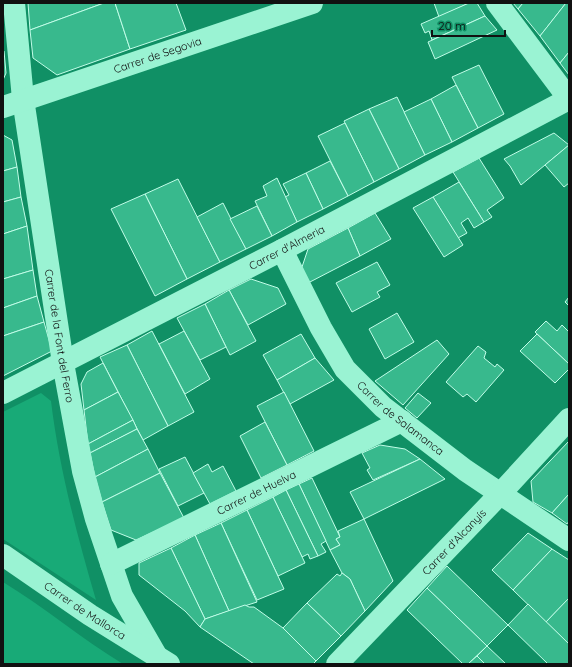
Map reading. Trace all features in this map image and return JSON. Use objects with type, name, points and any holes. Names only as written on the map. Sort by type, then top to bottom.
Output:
[{"type":"street","name":"Carrer de la Font del Ferro","points":[[14,3],[13,103],[83,471],[96,519],[122,596],[163,660]]},
{"type":"street","name":"Carrer de Segovia","points":[[13,103],[312,3]]},
{"type":"street","points":[[497,3],[569,99]]},
{"type":"street","name":"Carrer d'Almeria","points":[[3,393],[282,250],[569,99]]},
{"type":"street","name":"Carrer de Salamanca","points":[[282,250],[320,328],[345,369],[383,407],[465,470],[569,540]]},
{"type":"street","name":"Carrer d'Alcanyís","points":[[337,664],[500,494],[569,419]]},
{"type":"street","name":"Carrer de Huelva","points":[[111,564],[402,421]]},
{"type":"street","name":"Carrer de Mallorca","points":[[3,555],[90,615],[163,660]]},
{"type":"green space","points":[[41,393],[51,401],[54,426],[69,501],[96,600],[3,539],[3,412]]},
{"type":"green space","points":[[3,582],[93,644],[123,664],[3,664]]},
{"type":"building","points":[[28,3],[104,3],[30,30]]},
{"type":"building","points":[[104,3],[115,3],[130,49],[57,75],[33,58],[30,30]]},
{"type":"building","points":[[115,3],[176,3],[186,30],[130,49]]},
{"type":"building","points":[[434,3],[469,3],[439,17]]},
{"type":"building","points":[[469,3],[477,3],[485,16],[432,40],[429,31],[425,33],[421,24]]},
{"type":"building","points":[[513,3],[523,3],[518,9]]},
{"type":"building","points":[[523,3],[566,3],[540,36],[518,9]]},
{"type":"building","points":[[566,3],[569,3],[569,52],[560,63],[540,36]]},
{"type":"building","points":[[485,16],[497,30],[435,59],[428,42]]},
{"type":"building","points":[[4,51],[6,73],[3,80],[3,52]]},
{"type":"building","points":[[569,52],[569,75],[560,63]]},
{"type":"building","points":[[479,65],[504,114],[478,128],[452,77]]},
{"type":"building","points":[[456,85],[478,128],[452,142],[431,99]]},
{"type":"building","points":[[397,97],[425,155],[399,169],[369,109]]},
{"type":"building","points":[[431,99],[452,142],[425,155],[404,112]]},
{"type":"building","points":[[369,109],[399,169],[374,182],[344,121]]},
{"type":"building","points":[[345,123],[374,182],[348,196],[318,136]]},
{"type":"building","points":[[554,133],[569,145],[521,185],[504,159]]},
{"type":"building","points":[[3,135],[12,140],[17,167],[3,171]]},
{"type":"building","points":[[569,145],[569,183],[564,187],[545,165]]},
{"type":"building","points":[[479,158],[504,198],[487,210],[492,217],[484,222],[453,172]]},
{"type":"building","points":[[330,161],[348,196],[323,209],[306,173]]},
{"type":"building","points":[[17,167],[21,197],[3,202],[3,171]]},
{"type":"building","points":[[306,173],[323,209],[297,222],[285,197],[289,195],[283,184]]},
{"type":"building","points":[[277,178],[297,222],[272,236],[255,201],[267,196],[263,186]]},
{"type":"building","points":[[178,179],[220,262],[187,279],[145,194]]},
{"type":"building","points":[[459,182],[484,222],[474,228],[468,218],[461,223],[467,233],[458,238],[433,197]]},
{"type":"building","points":[[145,194],[187,279],[155,296],[111,209]]},
{"type":"building","points":[[21,197],[27,226],[3,234],[3,202]]},
{"type":"building","points":[[433,197],[463,245],[444,257],[413,208]]},
{"type":"building","points":[[223,203],[246,249],[220,262],[197,217]]},
{"type":"building","points":[[257,206],[272,236],[246,249],[230,219]]},
{"type":"building","points":[[375,213],[391,239],[360,256],[348,228]]},
{"type":"building","points":[[27,226],[33,270],[3,279],[3,234]]},
{"type":"building","points":[[348,228],[360,256],[308,283],[301,270],[308,249]]},
{"type":"building","points":[[377,262],[390,285],[377,292],[380,297],[352,312],[336,283]]},
{"type":"building","points":[[33,270],[37,296],[3,308],[3,279]]},
{"type":"building","points":[[251,279],[278,288],[286,304],[248,325],[229,290]]},
{"type":"building","points":[[229,290],[256,341],[230,355],[205,304]]},
{"type":"building","points":[[37,296],[44,322],[3,336],[3,308]]},
{"type":"building","points":[[569,297],[569,306],[565,302]]},
{"type":"building","points":[[205,304],[226,347],[200,360],[177,318]]},
{"type":"building","points":[[397,313],[414,342],[385,359],[369,329]]},
{"type":"building","points":[[546,321],[557,331],[562,325],[569,332],[569,364],[535,332]]},
{"type":"building","points":[[44,322],[52,351],[3,376],[3,336]]},
{"type":"building","points":[[152,331],[194,412],[168,426],[127,345]]},
{"type":"building","points":[[184,331],[210,379],[185,394],[159,344]]},
{"type":"building","points":[[301,334],[315,358],[277,380],[263,355]]},
{"type":"building","points":[[537,334],[569,364],[569,369],[555,383],[520,351]]},
{"type":"building","points":[[437,340],[449,354],[403,405],[375,381]]},
{"type":"building","points":[[127,345],[168,426],[143,440],[100,357]]},
{"type":"building","points":[[478,346],[486,352],[484,358],[495,367],[497,364],[504,370],[476,402],[467,394],[463,397],[446,382]]},
{"type":"building","points":[[315,358],[334,380],[290,404],[277,380]]},
{"type":"building","points":[[103,363],[118,392],[84,410],[81,384],[87,372]]},
{"type":"building","points":[[118,392],[133,420],[88,444],[84,410]]},
{"type":"building","points":[[284,392],[314,451],[287,465],[257,406]]},
{"type":"building","points":[[418,393],[431,403],[417,418],[405,408]]},
{"type":"building","points":[[133,420],[137,429],[90,453],[88,444]]},
{"type":"building","points":[[265,422],[287,465],[261,478],[240,436]]},
{"type":"building","points":[[137,429],[148,449],[95,477],[90,453]]},
{"type":"building","points":[[569,441],[569,494],[552,513],[533,502],[531,481]]},
{"type":"building","points":[[380,445],[405,449],[420,459],[373,480],[367,470],[370,468],[362,453]]},
{"type":"building","points":[[148,449],[160,473],[102,502],[95,477]]},
{"type":"building","points":[[185,457],[204,493],[178,506],[159,469]]},
{"type":"building","points":[[420,459],[445,479],[364,519],[350,492]]},
{"type":"building","points":[[208,464],[212,472],[223,466],[236,491],[210,504],[193,473]]},
{"type":"building","points":[[160,473],[184,518],[136,540],[111,530],[102,502]]},
{"type":"building","points":[[312,478],[340,537],[336,539],[340,545],[330,550],[299,484]]},
{"type":"building","points":[[299,484],[326,541],[321,544],[326,552],[318,556],[286,490]]},
{"type":"building","points":[[286,490],[318,556],[310,559],[308,554],[302,557],[273,497]]},
{"type":"building","points":[[569,494],[569,521],[567,524],[552,513]]},
{"type":"building","points":[[273,497],[305,563],[278,576],[247,510]]},
{"type":"building","points":[[247,510],[284,589],[257,600],[221,523]]},
{"type":"building","points":[[364,519],[393,581],[365,611],[350,579],[342,573],[330,550],[340,545],[336,539],[340,537],[338,531]]},
{"type":"building","points":[[221,523],[257,602],[229,611],[195,535]]},
{"type":"building","points":[[528,533],[552,549],[513,590],[492,570]]},
{"type":"building","points":[[195,535],[229,611],[205,619],[171,548]]},
{"type":"building","points":[[171,548],[205,619],[200,627],[185,611],[139,575],[139,563]]},
{"type":"building","points":[[552,549],[569,560],[569,598],[546,622],[513,590]]},
{"type":"building","points":[[447,566],[508,625],[487,646],[427,588]]},
{"type":"building","points":[[342,573],[350,579],[365,611],[341,636],[307,603],[337,574],[340,576]]},
{"type":"building","points":[[427,588],[487,646],[468,664],[463,664],[407,610]]},
{"type":"building","points":[[569,598],[569,644],[546,622]]},
{"type":"building","points":[[307,603],[341,636],[316,661],[283,628]]},
{"type":"building","points":[[528,604],[569,644],[569,664],[548,664],[508,625]]},
{"type":"building","points":[[245,605],[254,607],[283,628],[316,661],[313,664],[254,664],[200,627],[205,619]]},
{"type":"building","points":[[487,646],[506,664],[485,664],[477,656]]},
{"type":"building","points":[[477,656],[485,664],[468,664]]}]
